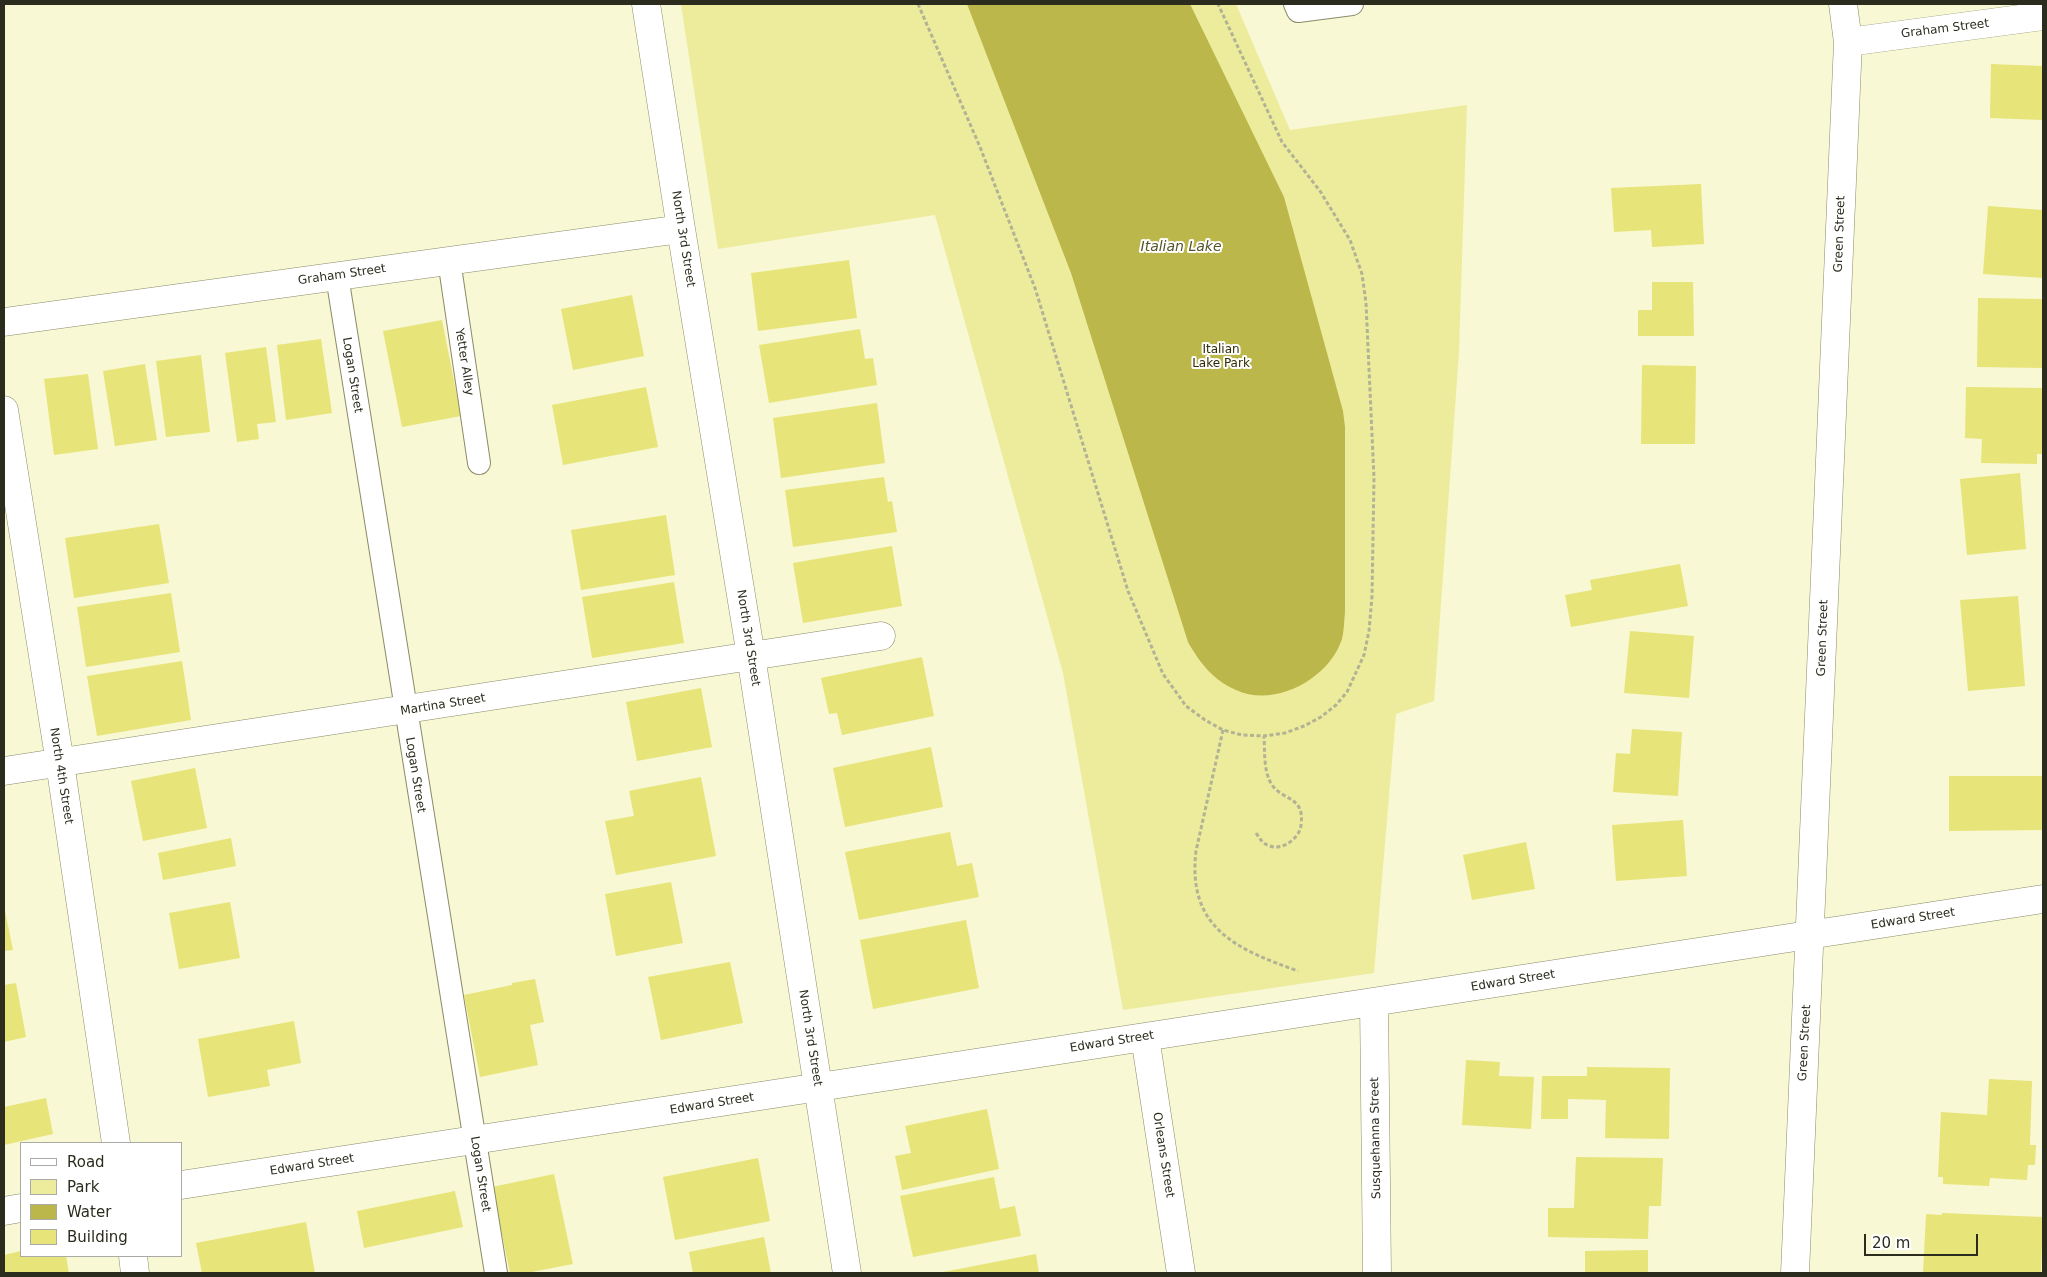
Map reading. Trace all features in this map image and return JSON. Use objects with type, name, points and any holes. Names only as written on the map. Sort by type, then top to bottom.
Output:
[{"type":"street","name":"North 3rd Street","points":[[646,4],[751,656],[846,1273]]},
{"type":"street","name":"Green Street","points":[[1795,1273],[1848,42],[1844,4]]},
{"type":"street","name":"Graham Street","points":[[1848,42],[2043,16]]},
{"type":"street","name":"Graham Street","points":[[4,322],[449,260],[681,230]]},
{"type":"street","name":"North 4th Street","points":[[4,410],[60,763],[116,1142]]},
{"type":"street","name":"Martina Street","points":[[4,771],[405,711],[881,636]]},
{"type":"street","name":"Edward Street","points":[[182,1185],[2043,899]]},
{"type":"street","name":"Susquehanna Street","points":[[1374,1002],[1377,1273]]},
{"type":"street","name":"Orleans Street","points":[[1145,1036],[1181,1273]]},
{"type":"street","points":[[4,1211],[20,1208]]},
{"type":"street","points":[[133,1257],[135,1273]]},
{"type":"lane","points":[[1295,4],[1298,11],[1352,4]]},
{"type":"lane","name":"Yetter Alley","points":[[449,260],[479,463]]},
{"type":"lane","name":"Logan Street","points":[[337,276],[496,1273]]},
{"type":"path","points":[[918,4],[980,147],[1035,288],[1128,591],[1163,674],[1186,706],[1205,720],[1223,730],[1242,735],[1264,736],[1285,733],[1321,717],[1336,706],[1347,692],[1364,655],[1369,631],[1372,596],[1374,478],[1366,303],[1362,274],[1350,240],[1320,191],[1282,142],[1218,4]]},
{"type":"path","points":[[1223,730],[1196,851],[1194,870],[1196,890],[1202,907],[1212,923],[1224,936],[1252,953],[1298,971]]},
{"type":"path","points":[[1256,833],[1262,842],[1270,847],[1280,847],[1297,836],[1301,829],[1302,819],[1297,804],[1292,798],[1276,790],[1271,784],[1265,762],[1264,736]]},
{"type":"green space","name":"Italian Lake Park","points":[[681,4],[1236,4],[1290,130],[1467,105],[1459,352],[1434,701],[1396,714],[1374,973],[1123,1010],[1063,673],[935,215],[718,249]]},
{"type":"water","name":"Italian Lake","points":[[967,4],[1190,4],[1284,197],[1343,411],[1345,427],[1345,612],[1343,636],[1335,653],[1325,666],[1299,686],[1267,695],[1251,695],[1236,690],[1220,681],[1208,670],[1188,642],[1071,273]]},
{"type":"building","points":[[1991,64],[2043,66],[2043,120],[1990,118]]},
{"type":"building","points":[[1701,184],[1704,244],[1652,247],[1651,230],[1614,232],[1611,188]]},
{"type":"building","points":[[1988,206],[2043,210],[2043,278],[1983,274]]},
{"type":"building","points":[[849,260],[857,318],[758,331],[751,273]]},
{"type":"building","points":[[1652,282],[1693,282],[1694,336],[1638,336],[1638,310],[1652,310]]},
{"type":"building","points":[[632,295],[644,356],[573,370],[561,309]]},
{"type":"building","points":[[1978,298],[2043,299],[2043,368],[1977,367]]},
{"type":"building","points":[[442,320],[461,416],[402,427],[383,331]]},
{"type":"building","points":[[860,329],[865,359],[873,358],[877,385],[769,403],[759,345]]},
{"type":"building","points":[[321,339],[332,413],[286,420],[277,345]]},
{"type":"building","points":[[266,347],[276,422],[257,424],[259,439],[237,442],[225,353]]},
{"type":"building","points":[[201,355],[210,432],[166,437],[156,361]]},
{"type":"building","points":[[145,364],[157,440],[115,446],[103,371]]},
{"type":"building","points":[[1642,365],[1696,366],[1695,444],[1641,444]]},
{"type":"building","points":[[88,374],[98,449],[54,455],[44,379]]},
{"type":"building","points":[[646,387],[658,447],[563,465],[552,405]]},
{"type":"building","points":[[1966,387],[2043,388],[2043,454],[2037,454],[2037,464],[1981,463],[1982,439],[1965,438]]},
{"type":"building","points":[[877,403],[885,463],[781,478],[773,418]]},
{"type":"building","points":[[2020,473],[2026,549],[1967,555],[1960,479]]},
{"type":"building","points":[[884,477],[888,502],[892,501],[897,532],[793,547],[785,490]]},
{"type":"building","points":[[666,515],[675,575],[581,590],[571,530]]},
{"type":"building","points":[[159,524],[169,583],[74,598],[65,538]]},
{"type":"building","points":[[892,546],[902,606],[803,623],[793,563]]},
{"type":"building","points":[[1680,564],[1688,606],[1571,627],[1565,595],[1592,590],[1590,580]]},
{"type":"building","points":[[674,582],[684,643],[592,658],[582,597]]},
{"type":"building","points":[[171,593],[180,652],[86,667],[77,607]]},
{"type":"building","points":[[2018,596],[2025,686],[1968,691],[1960,600]]},
{"type":"building","points":[[1630,631],[1694,636],[1689,698],[1624,693]]},
{"type":"building","points":[[922,657],[934,716],[842,735],[837,713],[829,714],[821,678]]},
{"type":"building","points":[[182,661],[191,720],[97,736],[87,676]]},
{"type":"building","points":[[701,688],[712,747],[637,761],[626,702]]},
{"type":"building","points":[[1632,729],[1682,732],[1678,796],[1613,792],[1616,753],[1630,754]]},
{"type":"building","points":[[931,747],[943,807],[845,827],[833,768]]},
{"type":"building","points":[[195,768],[207,828],[143,841],[131,781]]},
{"type":"building","points":[[1949,776],[2043,776],[2043,830],[1949,831]]},
{"type":"building","points":[[701,777],[716,856],[616,875],[605,821],[634,816],[629,791]]},
{"type":"building","points":[[1683,820],[1687,876],[1616,881],[1612,825]]},
{"type":"building","points":[[950,832],[957,866],[972,863],[979,897],[859,920],[845,852]]},
{"type":"building","points":[[231,838],[236,866],[163,880],[158,853]]},
{"type":"building","points":[[1526,842],[1535,889],[1472,900],[1463,855]]},
{"type":"building","points":[[671,882],[683,943],[616,956],[605,894]]},
{"type":"building","points":[[230,902],[240,958],[179,969],[169,913]]},
{"type":"building","points":[[4,906],[13,950],[4,951]]},
{"type":"building","points":[[966,920],[979,988],[873,1009],[860,940]]},
{"type":"building","points":[[730,962],[743,1023],[661,1040],[648,977]]},
{"type":"building","points":[[535,979],[544,1022],[530,1025],[538,1065],[480,1077],[464,995]]},
{"type":"building","points":[[16,983],[26,1037],[4,1042],[4,985]]},
{"type":"building","points":[[294,1021],[301,1063],[267,1070],[270,1086],[208,1097],[198,1039]]},
{"type":"building","points":[[1466,1060],[1500,1062],[1499,1076],[1534,1077],[1531,1129],[1462,1125]]},
{"type":"building","points":[[1587,1067],[1670,1068],[1669,1139],[1605,1138],[1606,1100],[1568,1099],[1568,1119],[1541,1119],[1542,1076],[1587,1076]]},
{"type":"building","points":[[1989,1079],[2032,1081],[2030,1145],[2036,1145],[2035,1165],[2028,1165],[2027,1180],[1990,1178],[1989,1186],[1943,1184],[1943,1177],[1938,1177],[1941,1112],[1987,1115]]},
{"type":"building","points":[[46,1098],[53,1134],[4,1145],[4,1107]]},
{"type":"building","points":[[987,1109],[999,1169],[902,1190],[895,1156],[911,1153],[905,1126]]},
{"type":"building","points":[[1576,1157],[1663,1158],[1661,1206],[1649,1206],[1648,1239],[1548,1237],[1548,1208],[1574,1208]]},
{"type":"building","points":[[758,1158],[770,1221],[675,1240],[663,1177]]},
{"type":"building","points":[[554,1174],[573,1264],[527,1273],[510,1273],[492,1187]]},
{"type":"building","points":[[994,1177],[1000,1209],[1015,1206],[1021,1236],[913,1257],[900,1196]]},
{"type":"building","points":[[455,1191],[463,1227],[364,1248],[357,1211]]},
{"type":"building","points":[[1942,1213],[2043,1217],[2041,1273],[1923,1273],[1926,1214],[1942,1215]]},
{"type":"building","points":[[306,1222],[315,1273],[202,1273],[196,1243]]},
{"type":"building","points":[[764,1237],[771,1273],[693,1273],[689,1252]]},
{"type":"building","points":[[1648,1250],[1648,1273],[1585,1273],[1585,1251]]},
{"type":"building","points":[[20,1251],[20,1257],[66,1257],[69,1273],[4,1273],[4,1255]]},
{"type":"building","points":[[1036,1254],[1039,1273],[943,1273],[943,1272]]}]
